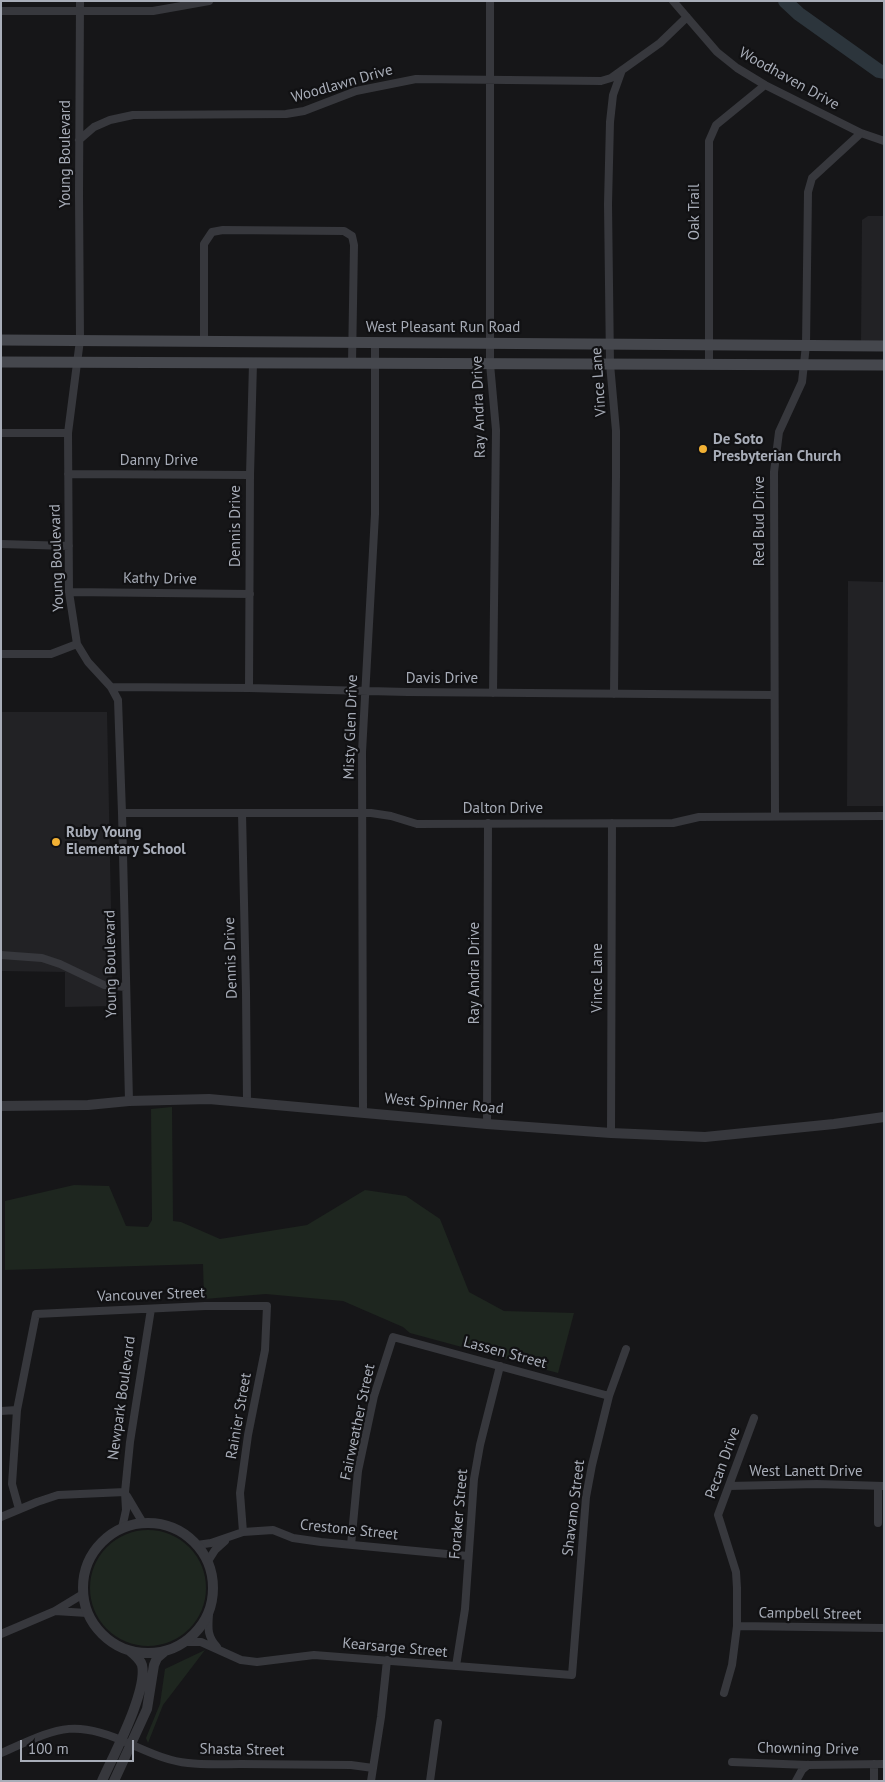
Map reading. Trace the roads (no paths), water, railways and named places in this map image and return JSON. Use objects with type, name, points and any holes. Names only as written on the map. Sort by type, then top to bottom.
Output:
[{"type":"main road","name":"West Pleasant Run Road","points":[[1,340],[884,346]]},
{"type":"main road","points":[[1,362],[884,365]]},
{"type":"street","name":"Young Boulevard","points":[[80,1],[80,340],[68,433],[69,592],[77,644],[88,662],[111,687],[118,700],[129,1101]]},
{"type":"street","points":[[1,11],[153,11],[209,1]]},
{"type":"street","name":"Ray Andra Drive","points":[[490,1],[490,364],[496,430],[493,693]]},
{"type":"street","name":"Woodhaven Drive","points":[[673,1],[716,52],[737,68],[765,85],[861,132],[884,141]]},
{"type":"street","name":"Woodlawn Drive","points":[[79,140],[94,127],[110,120],[133,115],[286,114],[304,111],[356,91],[416,79],[601,81],[611,78],[660,43],[687,17]]},
{"type":"street","name":"Vince Lane","points":[[614,694],[616,448],[610,364],[608,204],[610,122],[613,95],[622,70]]},
{"type":"street","name":"Oak Trail","points":[[709,364],[709,141],[716,125],[765,85]]},
{"type":"street","name":"Red Bud Drive","points":[[775,816],[774,472],[779,432],[802,382],[806,345],[808,192],[812,178],[861,132]]},
{"type":"street","points":[[204,341],[204,244],[212,232],[232,230],[344,231],[352,236],[354,245],[352,363]]},
{"type":"street","name":"Misty Glen Drive","points":[[363,1113],[362,752],[375,514],[375,342]]},
{"type":"street","name":"Dennis Drive","points":[[249,688],[250,475],[253,363]]},
{"type":"street","points":[[1,433],[68,433]]},
{"type":"street","name":"Danny Drive","points":[[68,474],[250,475]]},
{"type":"street","points":[[1,544],[69,546]]},
{"type":"street","name":"Kathy Drive","points":[[69,592],[250,594]]},
{"type":"street","points":[[1,654],[51,654],[77,644]]},
{"type":"street","name":"Davis Drive","points":[[111,687],[774,695]]},
{"type":"street","name":"Dalton Drive","points":[[122,813],[363,814],[391,816],[417,824],[673,823],[698,817],[884,816]]},
{"type":"street","name":"Dennis Drive","points":[[242,813],[247,1102]]},
{"type":"street","name":"Ray Andra Drive","points":[[488,823],[488,1124]]},
{"type":"street","name":"Vince Lane","points":[[611,1133],[612,823]]},
{"type":"street","points":[[1,955],[42,958],[60,964],[104,985],[126,987]]},
{"type":"street","name":"West Spinner Road","points":[[1,1106],[88,1105],[129,1101],[209,1099],[488,1124],[611,1133],[705,1137],[884,1117]]},
{"type":"street","name":"Vancouver Street","points":[[17,1410],[36,1314],[267,1306]]},
{"type":"street","name":"Rainier Street","points":[[243,1532],[240,1493],[248,1436],[265,1350],[267,1306]]},
{"type":"street","name":"Newpark Boulevard","points":[[122,1528],[126,1510],[130,1442],[151,1309]]},
{"type":"street","name":"Lassen Street","points":[[393,1337],[609,1396]]},
{"type":"street","name":"Fairweather Street","points":[[352,1545],[358,1471],[374,1396],[393,1337]]},
{"type":"street","name":"Shavano Street","points":[[572,1675],[586,1497],[609,1396],[626,1350]]},
{"type":"street","name":"Foraker Street","points":[[456,1666],[465,1609],[474,1479],[480,1445],[500,1366]]},
{"type":"street","points":[[1,1411],[17,1410],[12,1484],[19,1509]]},
{"type":"street","name":"Pecan Drive","points":[[724,1693],[732,1665],[736,1626],[736,1572],[718,1516],[754,1418]]},
{"type":"street","name":"West Lanett Drive","points":[[729,1486],[817,1484],[881,1486]]},
{"type":"street","points":[[878,1522],[881,1486]]},
{"type":"street","points":[[1,1517],[58,1495],[126,1492],[130,1503],[143,1523]]},
{"type":"street","points":[[209,1614],[200,1630],[186,1642],[164,1652],[157,1658],[154,1664],[147,1708],[115,1780],[103,1777],[136,1701],[142,1673],[140,1660],[135,1654],[118,1646],[100,1632],[87,1613],[83,1594],[83,1578],[88,1562],[96,1548],[108,1536],[122,1528],[143,1523],[173,1528],[186,1535],[197,1545],[208,1560],[213,1578],[214,1597],[209,1614],[208,1630],[210,1638],[218,1648]]},
{"type":"street","name":"Crestone Street","points":[[197,1545],[211,1543],[243,1532],[273,1530],[293,1538],[468,1556]]},
{"type":"street","name":"Crestone Street","points":[[208,1560],[215,1550],[228,1538]]},
{"type":"street","points":[[1,1634],[55,1611],[83,1594]]},
{"type":"street","points":[[55,1611],[87,1613]]},
{"type":"street","name":"Campbell Street","points":[[736,1626],[884,1628]]},
{"type":"street","name":"Kearsarge Street","points":[[186,1642],[201,1642],[218,1648],[241,1660],[257,1662],[314,1655],[572,1675]]},
{"type":"street","points":[[129,1651],[146,1654],[164,1652]]},
{"type":"street","points":[[371,1781],[381,1717],[387,1660]]},
{"type":"street","points":[[430,1781],[438,1723]]},
{"type":"street","name":"Shasta Street","points":[[1,1753],[44,1734],[62,1729],[90,1728],[108,1733],[158,1756],[189,1764],[351,1765],[373,1768]]},
{"type":"street","name":"Chowning Drive","points":[[732,1762],[808,1765],[884,1764]]},
{"type":"street","points":[[874,1764],[874,1781]]},
{"type":"street","points":[[796,1781],[802,1770],[808,1765]]},
{"type":"waterway","points":[[785,1],[799,14],[879,71],[884,72]]},
{"type":"place","name":"De Soto Presbyterian Church","points":[[703,449]]},
{"type":"place","name":"Ruby Young Elementary School","points":[[56,842]]}]
